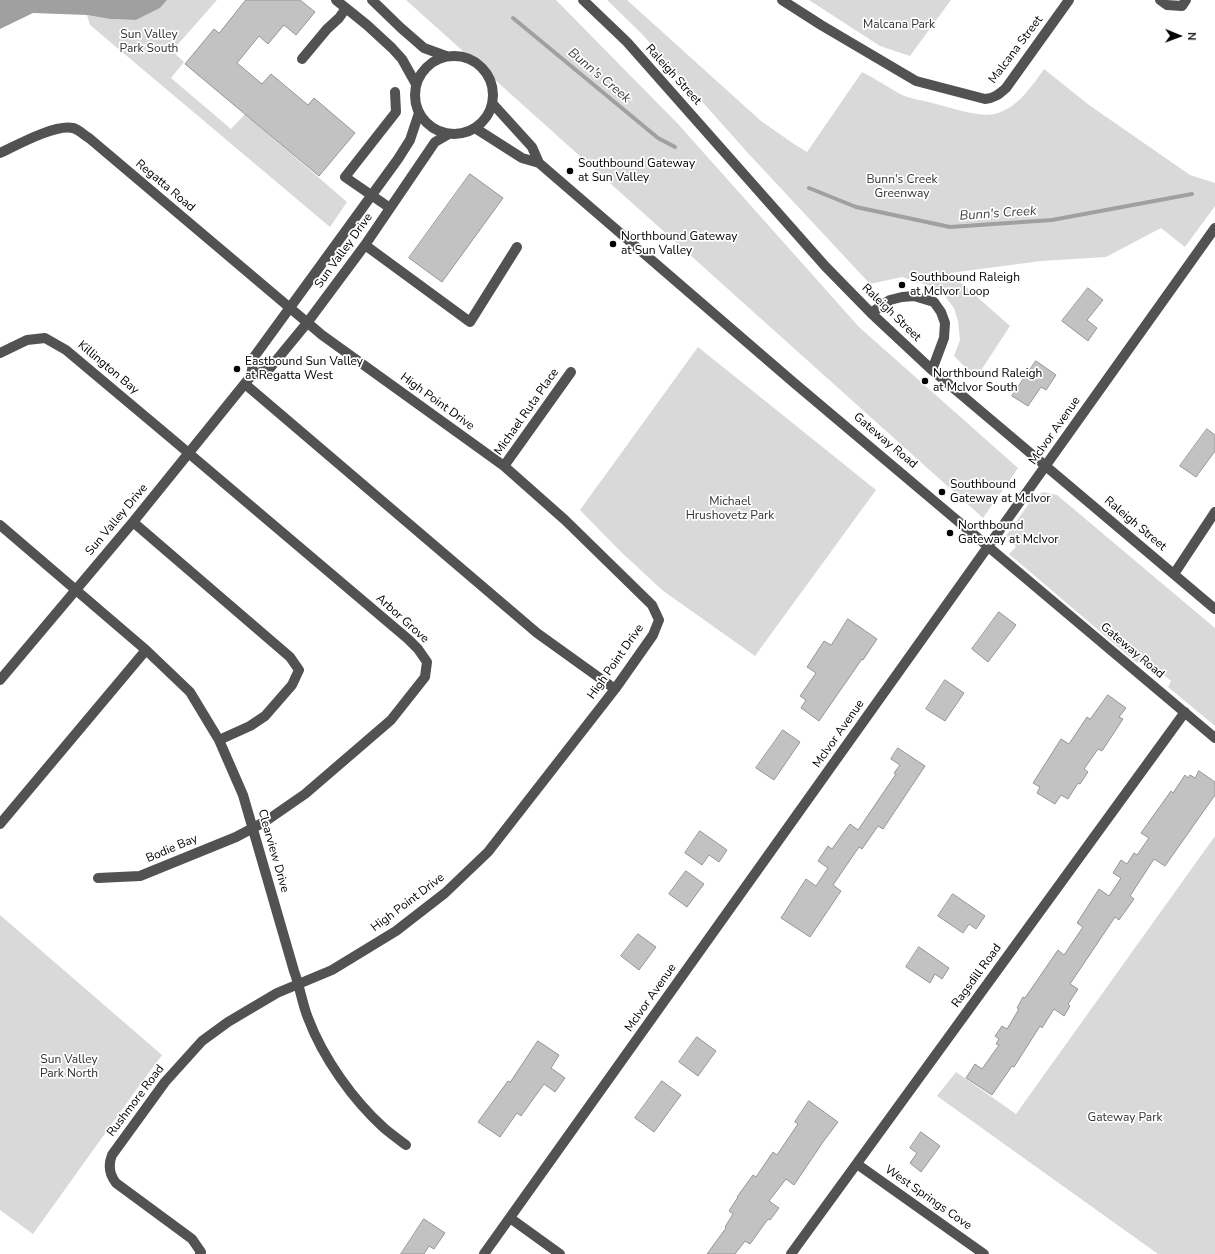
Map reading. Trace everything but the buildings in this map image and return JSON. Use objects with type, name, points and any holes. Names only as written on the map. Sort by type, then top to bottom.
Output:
[{"type":"street","points":[[336,0],[392,48],[402,59],[416,84]]},
{"type":"street","points":[[372,0],[420,45],[433,52],[446,56],[468,58],[482,67],[485,71],[493,92],[492,103],[486,117],[475,128],[458,134],[440,132],[431,127],[424,121],[419,113],[415,98],[416,84],[420,74],[436,60],[446,56]]},
{"type":"street","name":"Raleigh Street","points":[[583,0],[627,42],[825,266],[871,313],[932,370],[1215,609]]},
{"type":"street","name":"Malcana Street","points":[[782,0],[864,51],[916,81],[985,99],[998,95],[1006,88],[1069,0]]},
{"type":"street","points":[[1160,0],[1167,5],[1182,6],[1186,0]]},
{"type":"street","points":[[302,59],[327,29],[339,18],[346,8]]},
{"type":"street","points":[[390,208],[345,177],[396,112],[395,92]]},
{"type":"street","name":"Gateway Road","points":[[492,103],[532,147],[539,163]]},
{"type":"street","name":"Sun Valley Drive","points":[[0,680],[133,522],[251,376],[254,357],[372,196],[410,140],[419,113]]},
{"type":"street","name":"Regatta Road","points":[[0,153],[36,136],[61,128],[74,128],[89,138],[303,320]]},
{"type":"street","name":"Gateway Road","points":[[475,128],[522,158],[539,163],[787,376],[1215,738]]},
{"type":"street","name":"Sun Valley Drive","points":[[251,376],[270,368],[303,320],[365,245],[435,142],[449,134]]},
{"type":"street","name":"McIvor Avenue","points":[[484,1254],[1215,228]]},
{"type":"street","points":[[365,245],[470,322],[517,247]]},
{"type":"street","points":[[871,313],[890,300],[902,297],[914,296],[934,302],[941,312],[945,323],[944,338],[932,370]]},
{"type":"street","name":"High Point Drive","points":[[299,985],[332,970],[396,932],[445,893],[488,852],[615,689],[653,635],[659,620],[652,605],[565,520],[504,466],[303,320]]},
{"type":"street","name":"Killington Bay","points":[[0,353],[27,340],[45,338],[66,350],[189,453]]},
{"type":"street","name":"Michael Ruta Place","points":[[504,466],[571,372]]},
{"type":"street","points":[[245,384],[537,633],[615,689]]},
{"type":"street","name":"Arbor Grove","points":[[189,453],[408,639],[418,649],[427,662],[425,676],[391,720],[305,794],[266,821],[253,828]]},
{"type":"street","points":[[1174,574],[1215,512]]},
{"type":"street","points":[[133,522],[290,656],[299,670],[292,685],[266,716],[250,726],[219,740]]},
{"type":"street","points":[[0,525],[76,590]]},
{"type":"street","name":"Clearview Drive","points":[[76,590],[146,650],[190,692],[219,740],[243,795],[294,972],[308,1017],[318,1040],[330,1063],[360,1104],[384,1128],[406,1145]]},
{"type":"street","points":[[0,824],[146,650]]},
{"type":"street","name":"Ragsdill Road","points":[[791,1254],[1185,712]]},
{"type":"street","name":"Bodie Bay","points":[[98,878],[140,876],[236,837],[253,828]]},
{"type":"street","name":"Rushmore Road","points":[[200,1254],[192,1238],[116,1183],[111,1174],[110,1159],[112,1154],[165,1082],[202,1041],[234,1018],[277,993],[299,985]]},
{"type":"street","name":"West Springs Cove","points":[[857,1164],[984,1254]]},
{"type":"street","points":[[510,1218],[560,1254]]},
{"type":"green space","name":"Sun Valley Park South","points":[[167,0],[217,0],[172,51],[184,62],[171,78],[231,129],[245,114],[347,202],[330,227],[90,25],[87,15],[110,19],[136,20],[160,8]]},
{"type":"green space","points":[[406,0],[556,0],[679,125],[859,327],[1018,468],[983,518]]},
{"type":"green space","name":"Bunn's Creek Greenway","points":[[607,0],[627,0],[761,121],[807,152],[862,72],[905,96],[965,112],[983,115],[998,113],[1012,106],[1024,95],[1044,69],[1089,105],[1190,175],[1215,183],[1215,206],[1185,247],[1161,228],[1106,257],[1041,261],[950,273],[1010,326],[976,378],[954,356],[960,340],[958,321],[954,308],[944,295],[930,286],[902,277],[870,284],[747,152],[641,33]]},
{"type":"green space","name":"Malcana Park","points":[[809,0],[951,0],[910,56],[880,46]]},
{"type":"green space","name":"Michael Hrushovetz Park","points":[[698,347],[876,490],[755,656],[662,590],[619,550],[580,510]]},
{"type":"green space","points":[[1043,492],[1057,495],[1215,628],[1215,726],[1168,687],[1171,681],[1142,658],[1137,663],[1009,554],[1016,547],[1006,536],[1032,499]]},
{"type":"green space","name":"Gateway Park","points":[[1215,836],[1215,1254],[1158,1254],[937,1096],[956,1072],[1016,1114]]},
{"type":"green space","name":"Sun Valley Park North","points":[[0,915],[162,1055],[33,1234],[0,1210]]},
{"type":"shaded area","points":[[0,0],[167,0],[160,8],[136,20],[110,19],[87,15],[33,13],[0,29]]},
{"type":"waterway","name":"Bunn's Creek","points":[[513,18],[658,138],[675,147]]},
{"type":"waterway","name":"Bunn's Creek","points":[[809,188],[856,207],[950,227],[1052,220],[1192,194]]},
{"type":"place","name":"Southbound Gateway at Sun Valley","points":[[570,171]]},
{"type":"place","name":"Northbound Gateway at Sun Valley","points":[[613,244]]},
{"type":"place","name":"Southbound Raleigh at McIvor Loop","points":[[902,285]]},
{"type":"place","name":"Eastbound Sun Valley at Regatta West","points":[[237,369]]},
{"type":"place","name":"Northbound Raleigh at McIvor South","points":[[925,381]]},
{"type":"place","name":"Southbound Gateway at McIvor","points":[[942,492]]},
{"type":"place","name":"Northbound Gateway at McIvor","points":[[950,533]]}]
